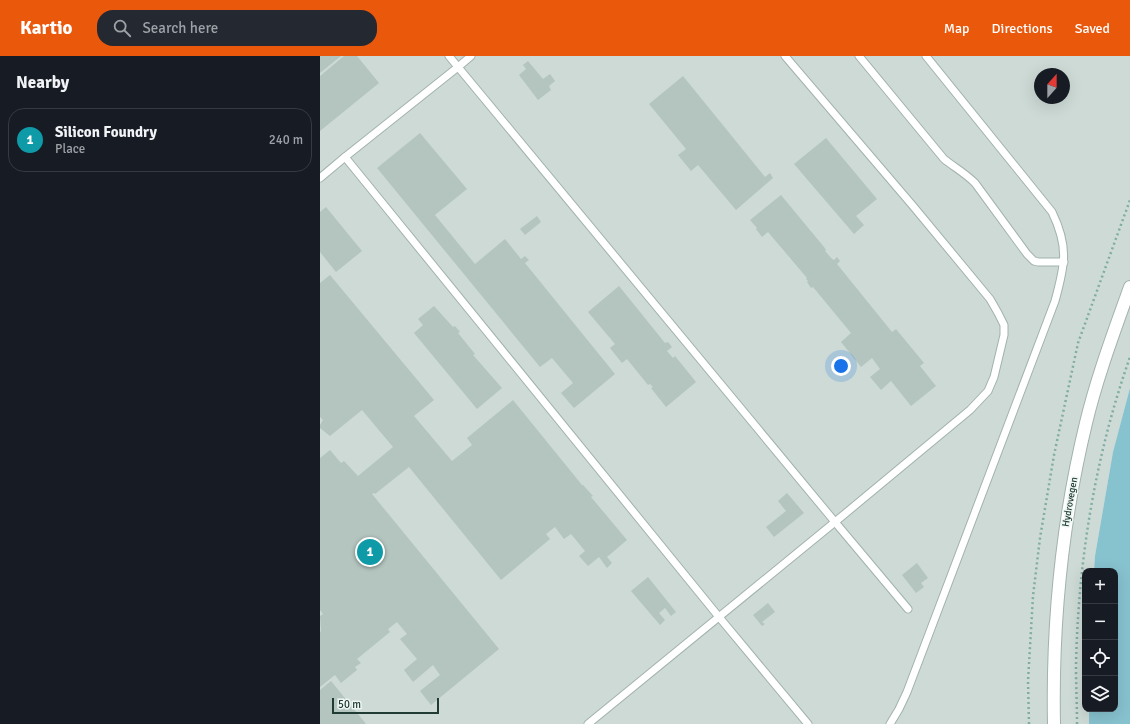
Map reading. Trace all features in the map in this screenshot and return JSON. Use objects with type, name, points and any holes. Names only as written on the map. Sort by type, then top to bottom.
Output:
[{"type":"street","name":"Hydrovegen","points":[[1054,724],[1055,643],[1058,582],[1065,527],[1086,422],[1109,346],[1130,287]]},
{"type":"lane","points":[[449,56],[908,609]]},
{"type":"lane","points":[[320,178],[471,56]]},
{"type":"lane","points":[[588,724],[965,414],[988,390],[994,378],[1004,336],[1004,325],[990,299],[785,56]]},
{"type":"lane","points":[[859,56],[944,159],[955,168],[966,174],[975,183],[1027,254],[1034,261],[1038,262],[1064,262]]},
{"type":"lane","points":[[890,724],[900,709],[1052,308],[1064,262],[1061,235],[1052,212],[926,56]]},
{"type":"lane","points":[[345,157],[719,617],[808,724]]},
{"type":"path","points":[[1029,724],[1028,681],[1033,596],[1040,538],[1052,468],[1078,343],[1130,200]]},
{"type":"path","points":[[1077,724],[1077,643],[1082,569],[1086,538],[1101,456],[1116,399],[1130,357]]},
{"type":"shaded area","points":[[320,56],[1130,56],[1130,388],[1113,452],[1094,568],[1082,568],[1082,712],[1089,712],[1089,724],[320,724]]},
{"type":"water","points":[[1130,388],[1130,724],[1089,724],[1089,712],[1118,712],[1118,568],[1094,568],[1113,452]]},
{"type":"building","points":[[320,56],[341,56],[320,73]]},
{"type":"building","points":[[344,56],[357,56],[379,83],[320,131],[320,76]]},
{"type":"building","points":[[528,61],[543,79],[550,74],[555,81],[549,86],[551,90],[538,100],[519,75],[526,69],[523,65]]},
{"type":"building","points":[[683,76],[765,177],[770,173],[773,178],[736,210],[698,165],[691,171],[678,155],[686,149],[649,104]]},
{"type":"building","points":[[420,133],[467,189],[435,215],[475,264],[505,239],[521,259],[525,256],[529,260],[525,263],[615,374],[574,408],[561,393],[573,383],[552,358],[540,367],[377,168]]},
{"type":"building","points":[[826,138],[877,199],[856,216],[864,225],[854,234],[794,164]]},
{"type":"building","points":[[781,195],[824,247],[826,250],[825,251],[832,259],[834,260],[837,257],[840,261],[837,264],[892,332],[896,329],[924,363],[920,366],[936,386],[911,406],[891,381],[881,390],[870,377],[880,369],[872,358],[861,367],[841,342],[851,333],[813,287],[811,288],[807,282],[807,278],[768,232],[762,237],[750,220]]},
{"type":"building","points":[[326,207],[362,251],[336,272],[320,252],[320,212]]},
{"type":"building","points":[[537,216],[541,222],[525,235],[520,229]]},
{"type":"building","points":[[330,275],[434,400],[414,416],[452,461],[472,445],[467,438],[513,400],[582,485],[593,496],[591,497],[627,540],[607,557],[612,563],[607,568],[599,557],[588,566],[579,556],[585,551],[571,534],[564,539],[555,527],[546,534],[550,539],[501,580],[409,467],[375,494],[372,494],[499,649],[431,705],[420,691],[440,675],[433,665],[413,682],[404,670],[417,659],[400,639],[407,634],[397,622],[388,629],[390,632],[357,659],[361,663],[355,667],[357,670],[341,683],[335,675],[320,687],[320,616],[323,614],[320,610],[320,458],[330,450],[341,463],[344,461],[358,476],[393,447],[362,410],[330,436],[320,428],[323,420],[320,417],[320,283]]},
{"type":"building","points":[[619,286],[665,343],[668,342],[672,347],[667,351],[673,358],[675,356],[696,382],[666,407],[651,388],[653,387],[650,384],[648,385],[627,359],[622,363],[610,348],[615,344],[588,312]]},
{"type":"building","points":[[434,306],[453,327],[455,326],[460,332],[458,333],[475,354],[473,355],[502,388],[477,409],[414,333],[423,325],[418,319]]},
{"type":"building","points":[[787,493],[804,513],[774,537],[766,527],[786,511],[778,501]]},
{"type":"building","points":[[917,563],[928,578],[921,583],[924,587],[916,593],[902,575]]},
{"type":"building","points":[[648,577],[676,612],[671,616],[665,608],[659,613],[665,620],[660,625],[631,591]]},
{"type":"building","points":[[768,603],[775,612],[762,622],[765,624],[762,626],[753,615]]},
{"type":"building","points":[[331,681],[366,724],[320,724],[320,690]]},
{"type":"place","name":"Silicon Foundry","points":[[370,552]]}]
